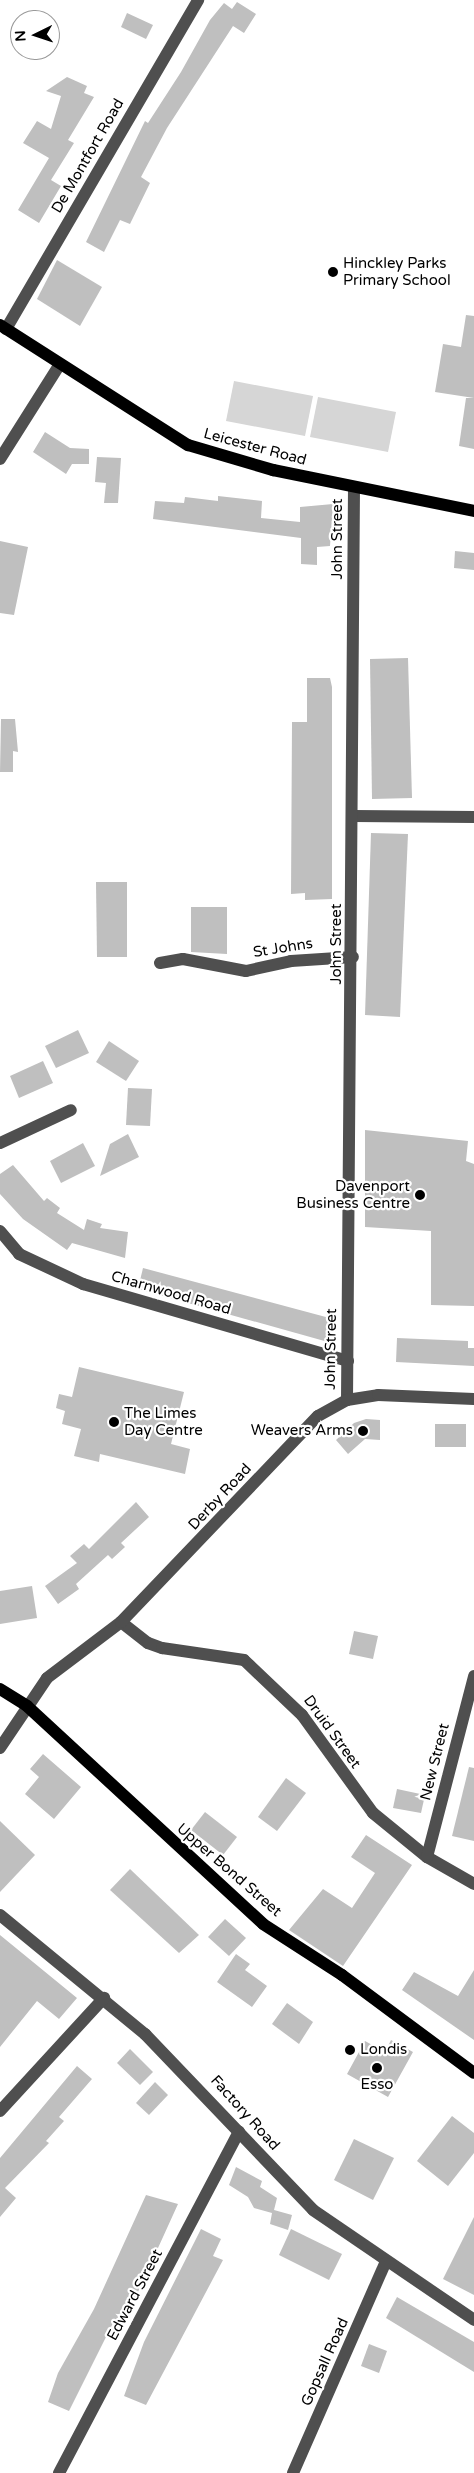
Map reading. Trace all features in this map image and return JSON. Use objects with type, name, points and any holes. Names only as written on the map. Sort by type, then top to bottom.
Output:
[{"type":"main road","name":"Leicester Road","points":[[3,327],[188,445],[231,460],[354,488],[474,511]]},
{"type":"main road","name":"Upper Bond Street","points":[[0,1689],[27,1706],[263,1924],[342,1975],[474,2073]]},
{"type":"street","name":"De Montfort Road","points":[[3,327],[198,0]]},
{"type":"street","points":[[0,460],[60,364]]},
{"type":"street","name":"John Street","points":[[347,1400],[353,957],[354,488]]},
{"type":"street","points":[[354,816],[474,817]]},
{"type":"street","name":"St Johns","points":[[160,963],[183,959],[246,971],[291,961],[353,957]]},
{"type":"street","points":[[0,1143],[71,1110]]},
{"type":"street","name":"Charnwood Road","points":[[0,1231],[19,1254],[83,1284],[348,1361]]},
{"type":"street","name":"Derby Road","points":[[0,1748],[13,1735],[27,1706],[47,1678],[120,1622],[318,1416],[347,1400],[378,1394],[474,1399]]},
{"type":"street","name":"Druid Street","points":[[120,1622],[155,1646],[244,1660],[302,1714],[373,1813],[427,1857],[474,1884]]},
{"type":"street","name":"New Street","points":[[427,1857],[474,1676]]},
{"type":"street","name":"Factory Road","points":[[0,1915],[104,1998],[198,2085],[305,2204],[385,2263],[474,2320]]},
{"type":"street","points":[[0,2111],[104,1998]]},
{"type":"street","name":"Edward Street","points":[[59,2473],[239,2131]]},
{"type":"street","name":"Gopsall Road","points":[[293,2473],[385,2263]]},
{"type":"shaded area","points":[[234,381],[313,396],[305,436],[226,421]]},
{"type":"shaded area","points":[[318,397],[396,412],[388,452],[310,437]]},
{"type":"building","points":[[237,2],[256,14],[244,33],[233,26],[167,128],[141,177],[150,183],[130,224],[120,220],[104,252],[86,242],[145,121],[148,123],[181,72],[210,20],[224,3],[232,9]]},
{"type":"building","points":[[127,13],[153,25],[146,39],[121,27]]},
{"type":"building","points":[[67,77],[87,86],[84,93],[94,97],[68,140],[74,143],[51,180],[61,186],[39,223],[18,210],[49,158],[23,143],[37,121],[51,129],[61,96],[46,91]]},
{"type":"building","points":[[57,260],[102,287],[80,326],[37,299]]},
{"type":"building","points":[[466,315],[474,316],[474,398],[435,392],[443,344],[461,347]]},
{"type":"building","points":[[466,398],[474,398],[474,449],[459,446]]},
{"type":"building","points":[[45,432],[70,448],[89,449],[89,464],[72,464],[66,474],[33,452]]},
{"type":"building","points":[[97,457],[121,458],[118,503],[104,503],[106,483],[95,482]]},
{"type":"building","points":[[218,496],[262,501],[261,518],[300,522],[300,507],[333,504],[330,546],[317,547],[317,565],[301,564],[301,538],[153,519],[155,501],[184,503],[185,497],[218,501]]},
{"type":"building","points":[[0,541],[28,547],[14,615],[0,613]]},
{"type":"building","points":[[455,551],[474,553],[474,570],[454,568]]},
{"type":"building","points":[[408,658],[412,798],[372,799],[370,659]]},
{"type":"building","points":[[307,678],[330,678],[332,687],[332,899],[305,900],[305,893],[291,894],[292,722],[307,722]]},
{"type":"building","points":[[1,719],[15,719],[18,752],[13,751],[13,772],[0,772]]},
{"type":"building","points":[[371,833],[408,834],[400,1017],[365,1015]]},
{"type":"building","points":[[96,882],[127,882],[127,957],[97,957]]},
{"type":"building","points":[[191,907],[227,907],[227,954],[191,952]]},
{"type":"building","points":[[78,1030],[89,1053],[56,1068],[45,1046]]},
{"type":"building","points":[[109,1041],[139,1061],[126,1081],[96,1062]]},
{"type":"building","points":[[43,1061],[53,1083],[19,1098],[10,1076]]},
{"type":"building","points":[[128,1088],[152,1089],[150,1126],[126,1125]]},
{"type":"building","name":"Davenport Business Centre","points":[[365,1130],[468,1141],[466,1161],[474,1164],[474,1306],[431,1305],[431,1231],[365,1227]]},
{"type":"building","points":[[128,1134],[139,1157],[100,1176],[110,1144]]},
{"type":"building","points":[[83,1143],[95,1166],[61,1183],[50,1161]]},
{"type":"building","points":[[13,1165],[44,1201],[47,1198],[60,1208],[57,1213],[84,1230],[87,1219],[102,1224],[100,1228],[128,1232],[125,1258],[72,1243],[67,1250],[23,1219],[0,1194],[0,1174]]},
{"type":"building","points":[[143,1268],[337,1320],[334,1339],[328,1342],[138,1289]]},
{"type":"building","points":[[397,1338],[468,1341],[468,1348],[474,1348],[474,1366],[396,1362]]},
{"type":"building","name":"The Limes Day Centre","points":[[79,1367],[184,1392],[171,1444],[190,1449],[185,1474],[100,1454],[99,1462],[74,1456],[81,1429],[62,1424],[65,1411],[56,1408],[59,1394],[72,1397]]},
{"type":"building","name":"Weavers Arms","points":[[366,1419],[380,1420],[380,1440],[365,1439],[348,1454],[336,1440],[354,1423]]},
{"type":"building","points":[[435,1424],[466,1424],[466,1447],[435,1447]]},
{"type":"building","points":[[136,1502],[149,1517],[121,1543],[125,1547],[112,1559],[108,1555],[76,1584],[79,1589],[58,1604],[45,1586],[77,1563],[70,1556],[84,1544],[89,1549]]},
{"type":"building","points":[[32,1586],[37,1618],[0,1624],[0,1591]]},
{"type":"building","points":[[354,1631],[378,1636],[373,1659],[349,1654]]},
{"type":"building","points":[[43,1754],[81,1787],[54,1819],[25,1794],[39,1777],[30,1769]]},
{"type":"building","points":[[469,1767],[474,1768],[474,1841],[452,1836]]},
{"type":"building","points":[[286,1778],[306,1793],[277,1831],[258,1817]]},
{"type":"building","points":[[397,1789],[425,1795],[421,1813],[393,1808]]},
{"type":"building","points":[[205,1812],[237,1837],[223,1855],[191,1830]]},
{"type":"building","points":[[0,1821],[35,1855],[0,1892]]},
{"type":"building","points":[[366,1835],[412,1865],[343,1966],[289,1930],[323,1889],[352,1908],[375,1873],[351,1857]]},
{"type":"building","points":[[130,1869],[199,1935],[179,1953],[110,1890]]},
{"type":"building","points":[[225,1919],[246,1938],[229,1956],[208,1937]]},
{"type":"building","points":[[0,1935],[77,1998],[59,2019],[37,2001],[0,2047]]},
{"type":"building","points":[[236,1954],[250,1964],[245,1970],[267,1986],[252,2007],[217,1982]]},
{"type":"building","points":[[474,1970],[474,2040],[402,1990],[414,1972],[458,1996]]},
{"type":"building","points":[[287,2003],[313,2022],[299,2044],[272,2024]]},
{"type":"building","points":[[391,2040],[413,2052],[388,2097],[347,2074],[365,2041],[385,2052]]},
{"type":"building","points":[[130,2049],[153,2072],[140,2085],[117,2063]]},
{"type":"building","points":[[77,2066],[92,2079],[59,2117],[64,2121],[46,2141],[49,2143],[5,2188],[16,2198],[0,2217],[0,2158]]},
{"type":"building","points":[[155,2082],[168,2095],[149,2115],[136,2103]]},
{"type":"building","points":[[452,2116],[474,2133],[474,2153],[448,2186],[417,2161]]},
{"type":"building","points":[[354,2139],[394,2158],[373,2200],[334,2180]]},
{"type":"building","points":[[236,2167],[262,2181],[260,2187],[277,2198],[274,2210],[292,2215],[288,2230],[270,2224],[272,2213],[254,2208],[248,2197],[229,2185]]},
{"type":"building","points":[[146,2195],[178,2204],[123,2325],[114,2321],[69,2411],[48,2402],[58,2373],[94,2309]]},
{"type":"building","points":[[474,2217],[474,2295],[443,2279]]},
{"type":"building","points":[[201,2229],[221,2239],[213,2256],[223,2260],[146,2405],[124,2396],[144,2342]]},
{"type":"building","points":[[291,2229],[342,2254],[329,2280],[279,2255]]},
{"type":"building","points":[[397,2297],[474,2342],[474,2372],[386,2318]]},
{"type":"building","points":[[369,2344],[387,2351],[379,2373],[361,2366]]},
{"type":"place","name":"Hinckley Parks Primary School","points":[[333,272]]},
{"type":"place","name":"Davenport Business Centre","points":[[420,1195]]},
{"type":"place","name":"The Limes Day Centre","points":[[114,1422]]},
{"type":"place","name":"Weavers Arms","points":[[363,1431]]},
{"type":"place","name":"Londis","points":[[350,2050]]},
{"type":"place","name":"Esso","points":[[377,2068]]}]
